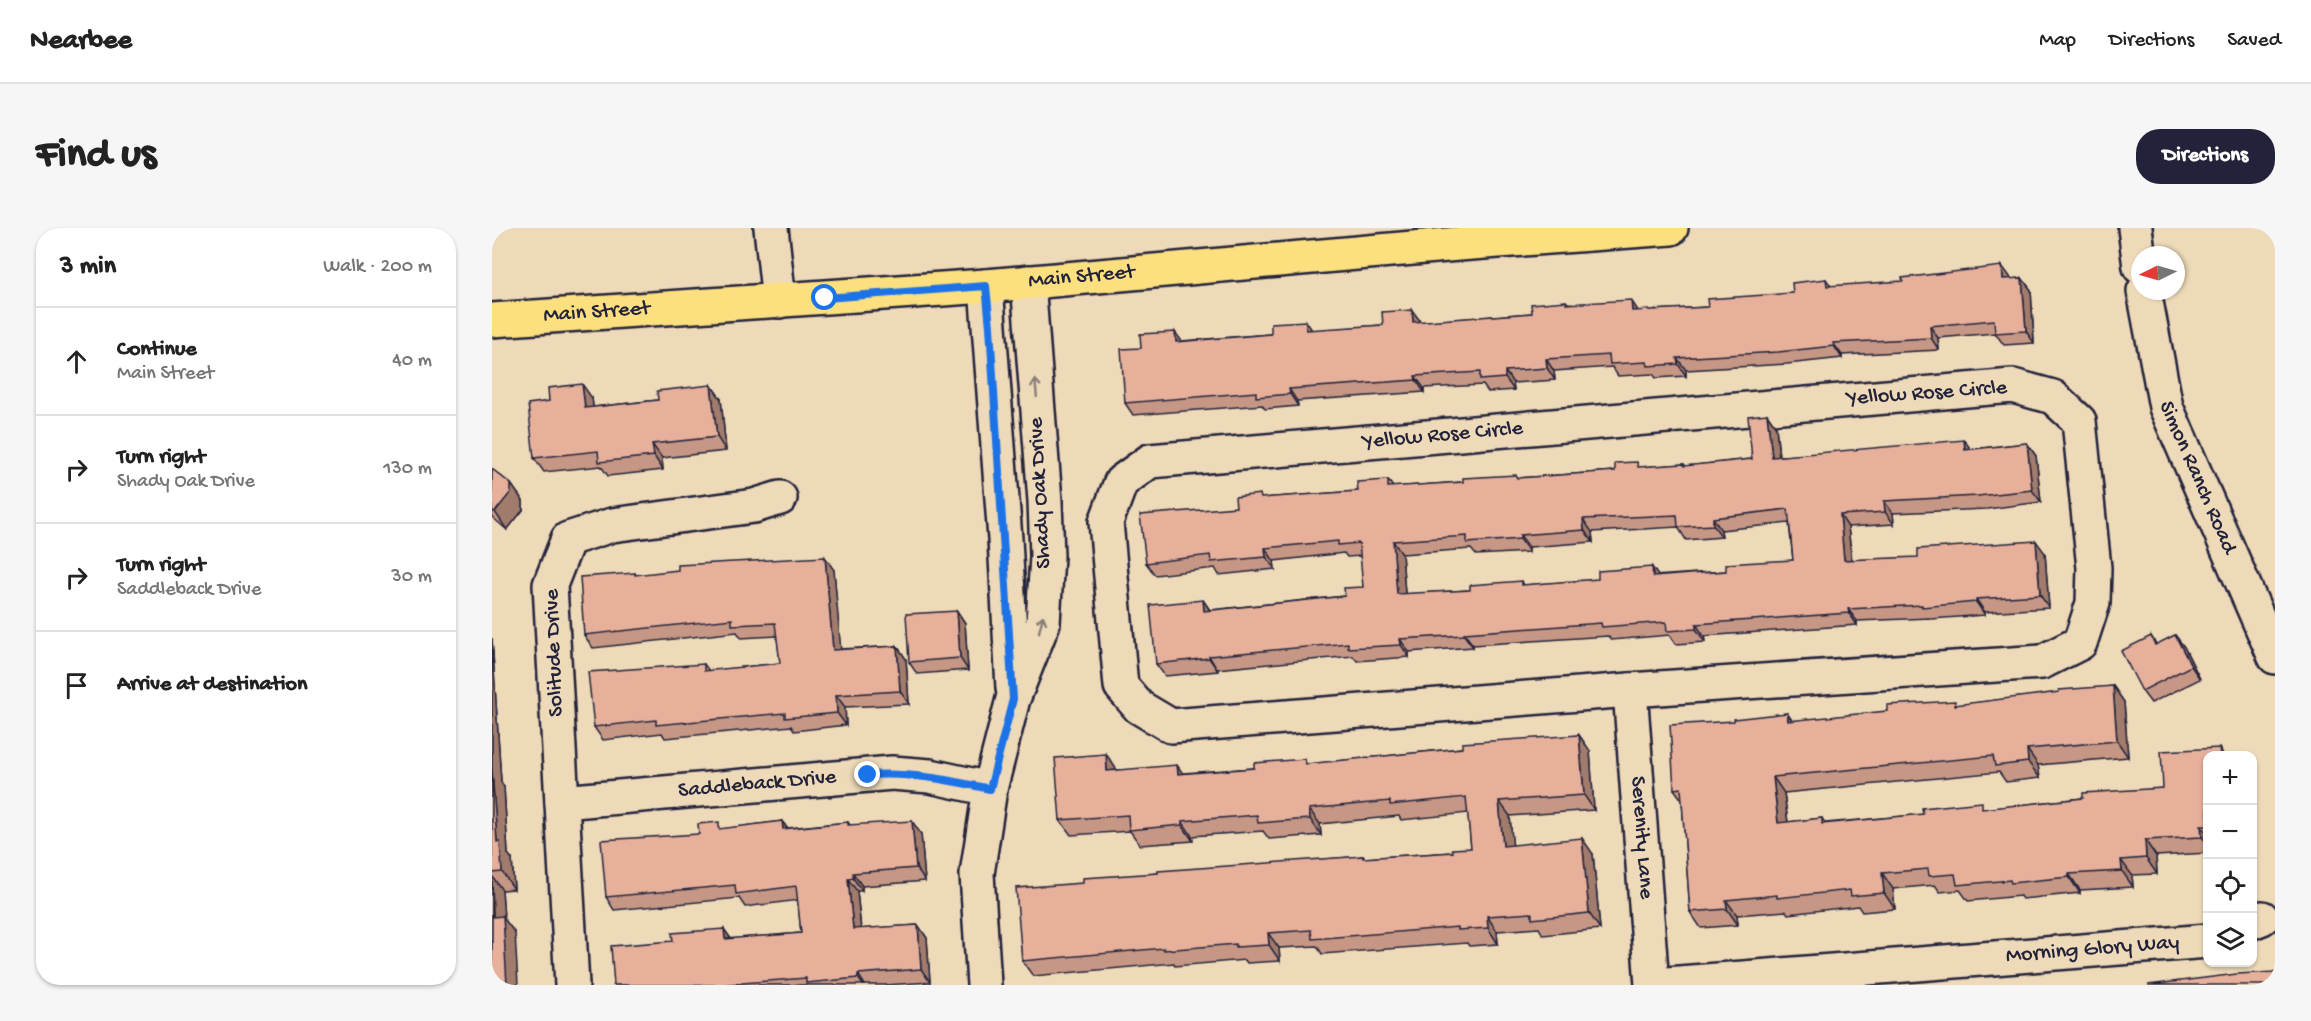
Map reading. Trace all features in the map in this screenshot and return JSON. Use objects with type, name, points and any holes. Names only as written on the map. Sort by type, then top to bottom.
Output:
[{"type":"main road","name":"Main Street","points":[[492,320],[986,286],[1424,237],[1671,228]]},
{"type":"street","points":[[771,228],[779,302]]},
{"type":"street","points":[[2135,228],[2137,246]]},
{"type":"street","name":"Shady Oak Drive","points":[[984,985],[977,874],[990,789],[1013,699],[1043,623],[1047,556],[1045,501],[1028,282]]},
{"type":"street","name":"Shady Oak Drive","points":[[986,286],[1004,527],[1013,699]]},
{"type":"street","name":"Simon Ranch Road","points":[[2146,300],[2166,407],[2275,657]]},
{"type":"street","name":"Yellow Rose Circle","points":[[2013,386],[2053,397],[2079,421],[2094,568],[2093,603],[2080,643],[2042,662],[1630,690],[1171,726],[1139,707],[1121,686],[1106,522],[1121,482],[1150,461],[2013,386]]},
{"type":"street","name":"Solitude Drive","points":[[572,985],[550,585],[568,539],[612,525],[754,506],[780,498]]},
{"type":"street","name":"Serenity Lane","points":[[1630,690],[1653,985]]},
{"type":"street","name":"Saddleback Drive","points":[[562,802],[892,773],[930,776],[990,789]]},
{"type":"street","name":"Morning Glory Way","points":[[1653,985],[2203,941]]},
{"type":"building","points":[[2002,266],[2003,279],[2022,278],[2026,331],[1995,333],[1994,320],[1930,326],[1931,338],[1833,343],[1834,346],[1778,352],[1677,358],[1678,364],[1648,366],[1647,362],[1610,364],[1609,355],[1546,359],[1547,368],[1505,371],[1505,378],[1480,380],[1480,372],[1415,376],[1416,380],[1289,389],[1290,394],[1256,397],[1256,392],[1125,403],[1121,349],[1141,348],[1140,334],[1175,332],[1176,342],[1271,334],[1271,323],[1306,321],[1306,330],[1383,325],[1382,312],[1412,310],[1413,322],[1532,313],[1531,304],[1566,301],[1566,304],[1631,300],[1632,311],[1708,307],[1707,299],[1793,293],[1792,283],[1826,279],[1827,286],[1903,281],[1902,278]]},
{"type":"building","points":[[582,384],[585,408],[658,400],[657,391],[711,385],[717,437],[652,444],[654,456],[599,462],[598,451],[534,458],[528,404],[549,401],[548,388]]},
{"type":"building","points":[[1767,414],[1772,457],[1964,440],[1965,450],[2027,443],[2032,490],[1978,496],[1884,501],[1885,512],[1840,515],[1844,560],[1918,557],[1918,549],[2036,541],[2040,595],[1976,599],[1976,602],[1922,607],[1922,605],[1848,609],[1849,613],[1696,624],[1696,629],[1667,631],[1666,622],[1602,627],[1601,623],[1400,639],[1401,645],[1348,648],[1348,643],[1209,656],[1209,658],[1156,664],[1150,605],[1203,600],[1204,611],[1345,596],[1344,588],[1363,587],[1359,543],[1338,545],[1338,541],[1265,548],[1266,557],[1211,562],[1210,555],[1146,563],[1140,515],[1236,507],[1235,497],[1260,494],[1261,498],[1358,491],[1357,482],[1388,480],[1388,487],[1463,482],[1463,478],[1516,475],[1517,478],[1615,471],[1615,463],[1637,462],[1638,467],[1684,464],[1684,466],[1752,459],[1748,416]],"holes":[[[1788,509],[1793,560],[1726,564],[1726,571],[1653,577],[1652,567],[1598,571],[1598,579],[1522,585],[1522,581],[1470,585],[1470,590],[1397,594],[1393,541],[1467,536],[1467,543],[1520,539],[1520,535],[1584,530],[1583,519],[1677,515],[1678,527],[1713,525],[1713,518]]]},
{"type":"building","points":[[492,469],[511,484],[511,492],[495,512],[492,510]]},
{"type":"building","points":[[825,557],[833,650],[897,646],[900,691],[836,695],[837,713],[785,718],[785,713],[656,725],[656,720],[594,727],[588,672],[704,664],[704,671],[780,663],[775,623],[732,625],[732,619],[584,635],[580,577],[635,573],[635,575],[678,570],[678,565]]},
{"type":"building","points":[[957,611],[960,658],[909,662],[906,614]]},
{"type":"building","points":[[2175,635],[2191,666],[2142,691],[2121,651],[2151,636],[2155,645]]},
{"type":"building","points":[[2113,686],[2117,741],[2027,749],[2028,762],[1995,766],[1993,756],[1773,777],[1778,823],[1822,818],[1822,824],[1923,814],[1922,808],[1982,802],[1982,809],[2083,798],[2083,793],[2163,788],[2161,751],[2219,748],[2219,751],[2203,751],[2202,837],[2145,840],[2146,858],[2121,860],[2122,871],[2069,874],[2069,877],[2011,883],[2010,880],[1957,885],[1955,874],[1929,876],[1928,869],[1882,873],[1884,893],[1851,896],[1850,890],[1777,898],[1777,895],[1726,900],[1727,909],[1690,912],[1681,788],[1674,789],[1670,725],[1734,721],[1734,719],[1787,713],[1788,721],[1887,711],[1887,705],[1955,701],[1955,705],[2059,692],[2059,690]]},
{"type":"building","points":[[1579,735],[1584,795],[1499,801],[1503,846],[1582,838],[1589,913],[1532,919],[1532,913],[1487,916],[1488,928],[1458,930],[1458,927],[1312,939],[1311,930],[1268,933],[1269,945],[1236,947],[1236,944],[1164,950],[1164,948],[1022,961],[1016,888],[1083,883],[1083,878],[1158,873],[1158,871],[1453,852],[1452,849],[1471,848],[1466,797],[1390,805],[1390,801],[1309,809],[1310,819],[1258,823],[1257,815],[1182,821],[1182,825],[1129,830],[1128,815],[1060,820],[1055,758],[1106,754],[1107,771],[1177,765],[1178,774],[1254,768],[1254,763],[1305,759],[1306,764],[1462,748],[1462,743]]},
{"type":"building","points":[[492,769],[497,842],[500,842],[502,872],[492,873]]},
{"type":"building","points":[[782,821],[783,829],[848,822],[848,825],[912,821],[916,868],[853,873],[853,878],[848,879],[853,929],[918,925],[921,969],[858,974],[858,978],[806,983],[806,978],[729,985],[614,985],[611,946],[673,941],[672,933],[724,929],[725,939],[801,933],[796,886],[736,894],[735,885],[606,897],[601,840],[699,834],[698,824],[719,822],[719,829]]},
{"type":"building","points":[[492,896],[493,917],[503,916],[507,985],[492,985]]},
{"type":"building","points":[[2275,972],[2275,985],[2148,985],[2237,974]]},
{"type":"route","points":[[825,298],[986,286],[990,327],[1005,539],[1013,699],[990,789],[930,776],[892,773],[868,775]]}]
